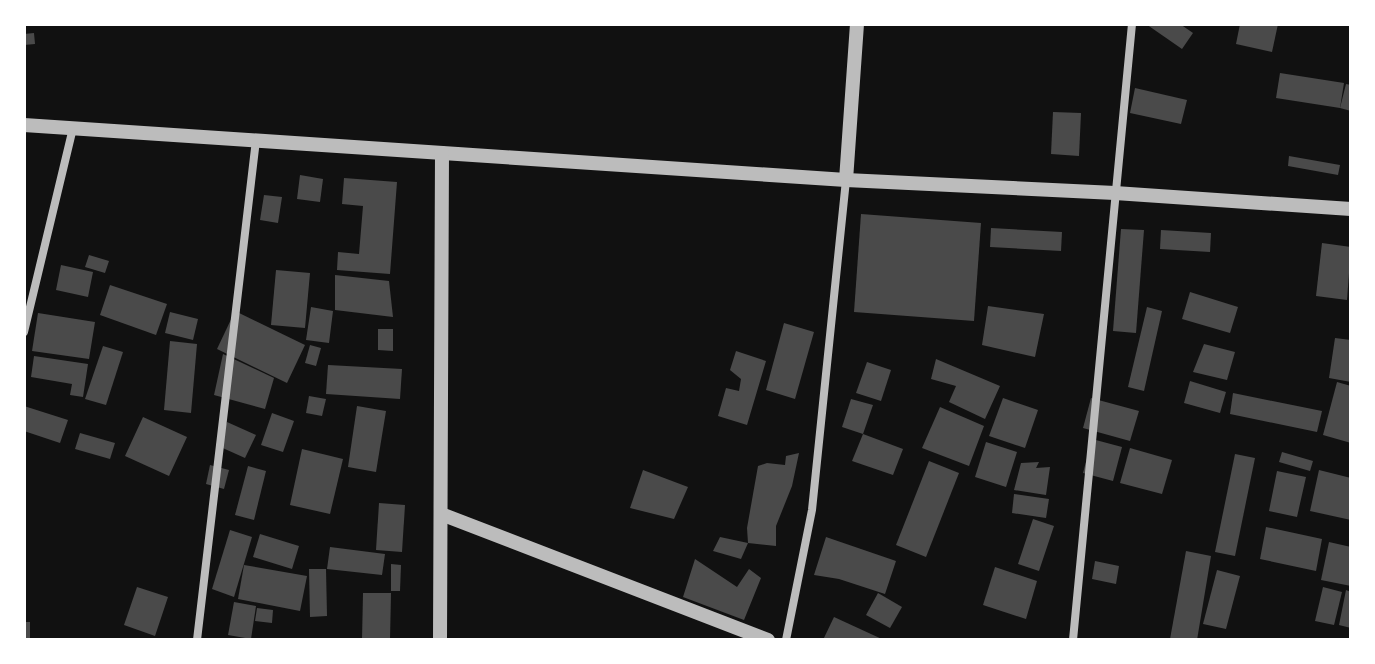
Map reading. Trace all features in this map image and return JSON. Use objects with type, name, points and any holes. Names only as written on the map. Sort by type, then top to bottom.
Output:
[{"type":"street","points":[[786,640],[812,510],[846,180],[857,24]]},
{"type":"street","points":[[1073,640],[1132,24]]},
{"type":"street","points":[[24,125],[846,180],[1115,193],[1351,209]]},
{"type":"street","points":[[24,332],[73,128]]},
{"type":"street","points":[[197,640],[256,140]]},
{"type":"street","points":[[440,640],[442,153]]},
{"type":"street","points":[[441,514],[768,640]]},
{"type":"building","points":[[1146,24],[1180,24],[1193,33],[1182,49]]},
{"type":"building","points":[[1240,24],[1278,24],[1272,52],[1236,44]]},
{"type":"building","points":[[34,33],[35,44],[24,45],[24,34]]},
{"type":"building","points":[[1280,73],[1344,83],[1340,108],[1276,98]]},
{"type":"building","points":[[1346,84],[1351,85],[1351,111],[1340,108]]},
{"type":"building","points":[[1135,88],[1187,100],[1181,124],[1130,113]]},
{"type":"building","points":[[1053,112],[1081,113],[1079,156],[1051,154]]},
{"type":"building","points":[[1289,156],[1340,165],[1338,175],[1288,166]]},
{"type":"building","points":[[300,175],[323,179],[320,202],[297,199]]},
{"type":"building","points":[[344,178],[397,182],[390,274],[337,270],[338,252],[359,254],[363,206],[342,204]]},
{"type":"building","points":[[264,195],[282,197],[278,223],[260,220]]},
{"type":"building","points":[[861,214],[981,223],[974,321],[854,312]]},
{"type":"building","points":[[991,228],[1062,232],[1061,251],[990,247]]},
{"type":"building","points":[[1121,229],[1144,230],[1136,333],[1113,331]]},
{"type":"building","points":[[1161,230],[1211,233],[1210,252],[1160,249]]},
{"type":"building","points":[[1322,243],[1351,247],[1347,300],[1316,296]]},
{"type":"building","points":[[89,255],[109,261],[105,273],[85,267]]},
{"type":"building","points":[[61,265],[93,272],[88,297],[56,290]]},
{"type":"building","points":[[276,270],[310,273],[305,328],[271,325]]},
{"type":"building","points":[[335,275],[389,281],[393,317],[335,310]]},
{"type":"building","points":[[110,285],[167,304],[156,335],[100,315]]},
{"type":"building","points":[[1190,292],[1238,307],[1230,333],[1182,319]]},
{"type":"building","points":[[988,306],[1044,314],[1035,357],[982,345]]},
{"type":"building","points":[[311,307],[333,311],[329,343],[306,340]]},
{"type":"building","points":[[1147,307],[1162,311],[1144,391],[1128,387]]},
{"type":"building","points":[[235,311],[305,345],[287,383],[217,349]]},
{"type":"building","points":[[170,312],[198,319],[193,340],[165,333]]},
{"type":"building","points":[[38,313],[95,322],[89,359],[32,351]]},
{"type":"building","points":[[784,323],[814,332],[795,399],[766,390]]},
{"type":"building","points":[[378,329],[393,329],[393,351],[378,350]]},
{"type":"building","points":[[1335,338],[1351,340],[1351,382],[1329,378]]},
{"type":"building","points":[[170,341],[197,344],[191,413],[164,410]]},
{"type":"building","points":[[1204,344],[1235,352],[1227,380],[1193,372]]},
{"type":"building","points":[[310,345],[321,348],[316,366],[305,363]]},
{"type":"building","points":[[103,346],[123,352],[106,405],[85,399]]},
{"type":"building","points":[[736,351],[766,361],[747,425],[718,416],[726,388],[739,391],[741,379],[730,370]]},
{"type":"building","points":[[223,354],[274,378],[265,409],[214,395]]},
{"type":"building","points":[[34,356],[88,364],[83,397],[70,395],[72,384],[31,377]]},
{"type":"building","points":[[936,359],[1000,386],[985,419],[949,402],[956,386],[931,379]]},
{"type":"building","points":[[867,362],[891,370],[881,401],[856,393]]},
{"type":"building","points":[[328,365],[402,369],[400,399],[326,394]]},
{"type":"building","points":[[1190,381],[1226,392],[1220,413],[1184,403]]},
{"type":"building","points":[[1337,382],[1351,386],[1351,443],[1323,435]]},
{"type":"building","points":[[1233,393],[1322,411],[1317,432],[1230,414]]},
{"type":"building","points":[[309,396],[326,399],[322,416],[306,413]]},
{"type":"building","points":[[1003,398],[1038,410],[1025,448],[989,436]]},
{"type":"building","points":[[1091,398],[1139,411],[1130,441],[1083,428]]},
{"type":"building","points":[[851,399],[873,405],[863,434],[842,427]]},
{"type":"building","points":[[24,406],[68,420],[60,443],[24,431]]},
{"type":"building","points":[[357,406],[386,411],[376,472],[348,467]]},
{"type":"building","points":[[940,407],[984,426],[969,466],[922,448]]},
{"type":"building","points":[[272,413],[294,421],[283,452],[261,445]]},
{"type":"building","points":[[143,417],[187,437],[169,476],[125,456]]},
{"type":"building","points":[[227,422],[256,435],[245,458],[216,445]]},
{"type":"building","points":[[80,433],[115,443],[110,459],[75,449]]},
{"type":"building","points":[[863,434],[903,449],[893,475],[852,461]]},
{"type":"building","points":[[1092,439],[1122,447],[1113,481],[1083,473]]},
{"type":"building","points":[[986,442],[1017,452],[1006,487],[975,477]]},
{"type":"building","points":[[1130,448],[1172,460],[1162,494],[1120,483]]},
{"type":"building","points":[[302,449],[343,459],[330,514],[290,505]]},
{"type":"building","points":[[1282,452],[1313,461],[1310,471],[1279,462]]},
{"type":"building","points":[[799,453],[792,486],[776,526],[776,546],[748,543],[747,528],[758,466],[767,463],[785,465],[786,456]]},
{"type":"building","points":[[1235,454],[1255,458],[1235,556],[1215,552]]},
{"type":"building","points":[[929,461],[959,473],[926,557],[896,545]]},
{"type":"building","points":[[1039,462],[1036,468],[1050,467],[1046,495],[1014,490],[1021,463]]},
{"type":"building","points":[[210,465],[229,470],[224,489],[206,484]]},
{"type":"building","points":[[248,466],[266,471],[254,520],[235,515]]},
{"type":"building","points":[[643,470],[688,487],[674,519],[630,508]]},
{"type":"building","points":[[1319,470],[1351,478],[1351,520],[1310,511]]},
{"type":"building","points":[[1277,471],[1306,477],[1297,517],[1269,511]]},
{"type":"building","points":[[1014,494],[1049,499],[1046,518],[1012,513]]},
{"type":"building","points":[[379,503],[405,505],[402,552],[376,550]]},
{"type":"building","points":[[1033,519],[1054,526],[1039,571],[1018,564]]},
{"type":"building","points":[[1266,527],[1322,539],[1316,571],[1260,559]]},
{"type":"building","points":[[230,530],[252,537],[234,597],[212,589]]},
{"type":"building","points":[[260,534],[299,546],[292,569],[253,557]]},
{"type":"building","points":[[720,537],[748,543],[741,559],[713,551]]},
{"type":"building","points":[[826,537],[896,561],[885,594],[839,579],[814,575]]},
{"type":"building","points":[[1329,542],[1351,547],[1351,586],[1321,580]]},
{"type":"building","points":[[330,547],[385,554],[382,575],[327,569]]},
{"type":"building","points":[[1186,551],[1211,556],[1197,640],[1174,640],[1170,639]]},
{"type":"building","points":[[695,559],[737,587],[749,569],[761,578],[744,620],[683,597]]},
{"type":"building","points":[[1095,561],[1119,566],[1116,584],[1092,579]]},
{"type":"building","points":[[391,564],[401,565],[400,591],[391,591]]},
{"type":"building","points":[[244,565],[307,576],[300,611],[238,599]]},
{"type":"building","points":[[995,567],[1037,581],[1026,619],[983,605]]},
{"type":"building","points":[[309,569],[326,569],[327,616],[310,617]]},
{"type":"building","points":[[1217,570],[1240,576],[1226,629],[1203,624]]},
{"type":"building","points":[[137,587],[168,597],[155,636],[124,625]]},
{"type":"building","points":[[1323,587],[1342,592],[1334,625],[1315,621]]},
{"type":"building","points":[[1346,590],[1351,592],[1351,628],[1339,625]]},
{"type":"building","points":[[363,593],[391,593],[390,640],[362,640]]},
{"type":"building","points":[[878,593],[902,607],[890,628],[866,615]]},
{"type":"building","points":[[234,602],[256,606],[251,639],[228,635]]},
{"type":"building","points":[[257,608],[273,610],[272,623],[255,621]]},
{"type":"building","points":[[834,617],[884,640],[823,640]]},
{"type":"building","points":[[24,622],[30,622],[30,640],[24,640]]}]
